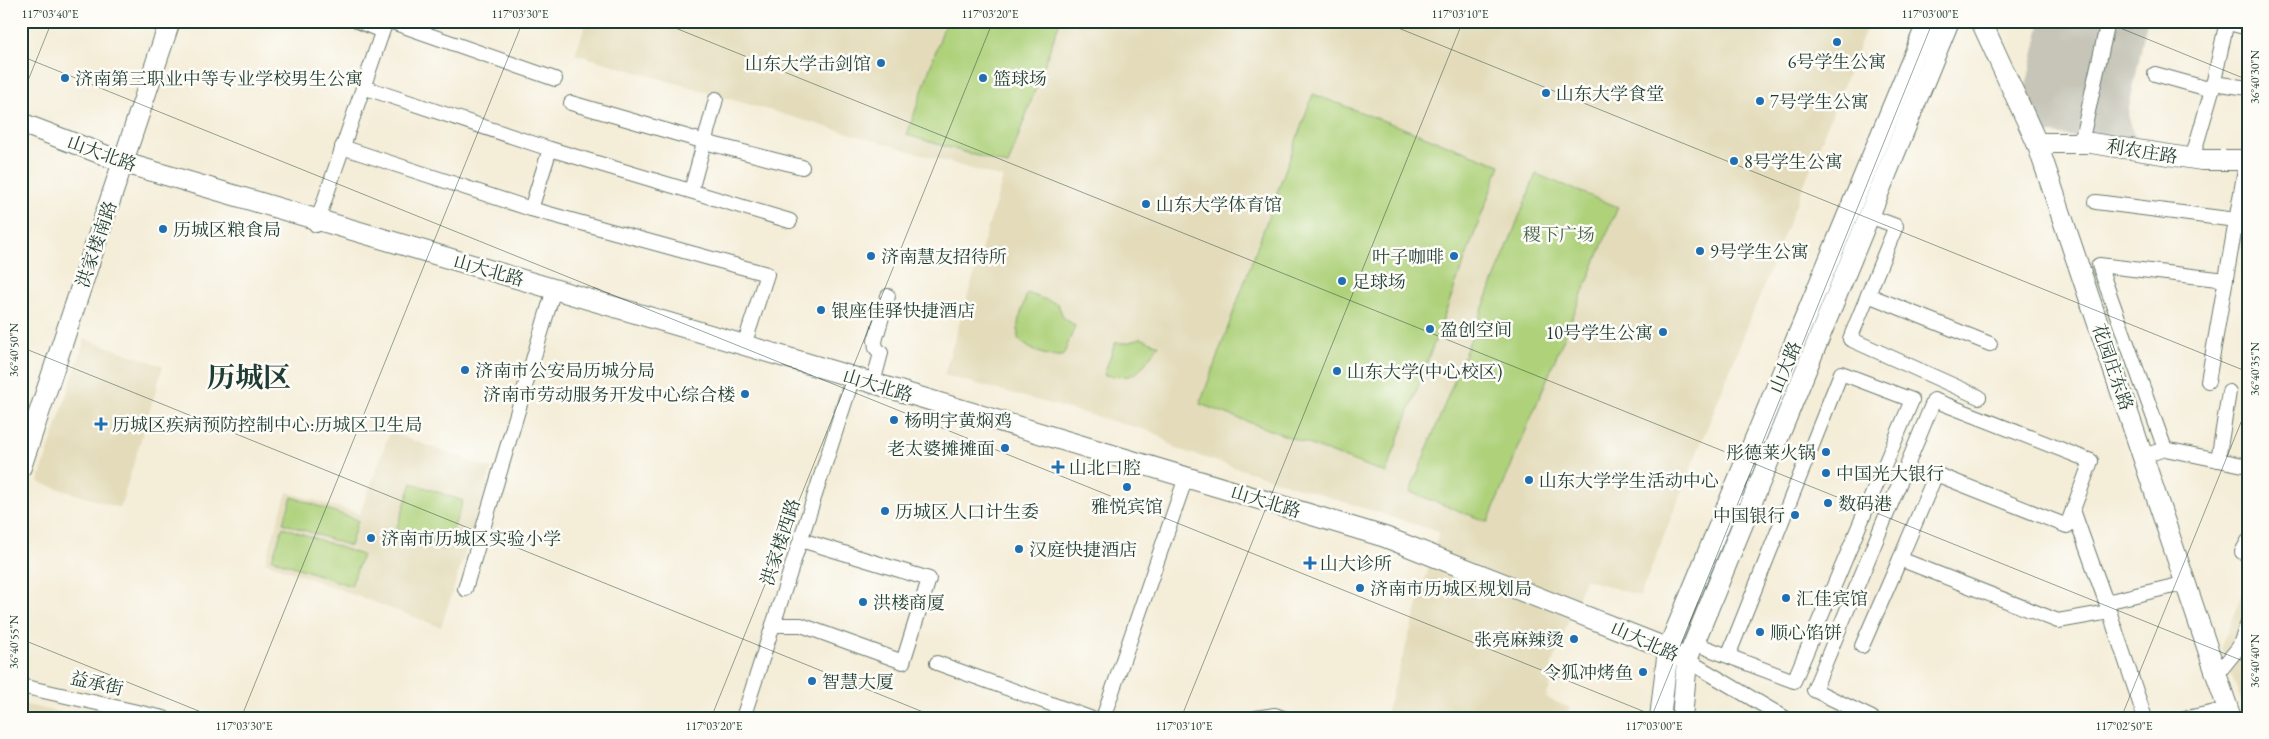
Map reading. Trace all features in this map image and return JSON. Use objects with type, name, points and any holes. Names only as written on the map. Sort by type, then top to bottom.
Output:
[{"type":"main road","name":"山大路","points":[[1660,718],[1667,652],[1928,21]]},
{"type":"main road","name":"山大路","points":[[1682,718],[1687,660],[1949,21]]},
{"type":"main road","name":"花园庄东路","points":[[1981,21],[2037,143],[2230,713]]},
{"type":"main road","name":"洪家楼南路","points":[[21,467],[123,165],[165,23]]},
{"type":"main road","name":"山大北路","points":[[21,123],[123,165]]},
{"type":"main road","name":"山大北路","points":[[21,129],[123,165],[853,380],[873,383],[1386,537],[1687,660]]},
{"type":"main road","name":"利农庄路","points":[[2037,143],[2081,143],[2192,159],[2247,162]]},
{"type":"main road","name":"山大北路","points":[[553,292],[744,345],[1184,483],[1397,547],[1667,652]]},
{"type":"street","points":[[358,21],[386,25],[555,79]]},
{"type":"street","points":[[2081,143],[2108,21]]},
{"type":"street","points":[[2192,159],[2213,86],[2225,22],[2248,28]]},
{"type":"street","points":[[317,222],[386,25]]},
{"type":"street","points":[[2156,74],[2213,86],[2248,88]]},
{"type":"street","points":[[363,87],[550,149],[790,221]]},
{"type":"street","points":[[691,191],[707,142],[716,99]]},
{"type":"street","points":[[571,103],[802,167]]},
{"type":"street","points":[[342,147],[530,209],[767,274],[744,345]]},
{"type":"street","points":[[530,209],[550,149]]},
{"type":"street","points":[[2208,381],[2247,162]]},
{"type":"street","points":[[2096,202],[2236,220]]},
{"type":"street","points":[[1869,216],[1896,226],[1850,339],[1979,397]]},
{"type":"street","points":[[2165,448],[2099,265],[2226,280]]},
{"type":"street","points":[[465,590],[553,292]]},
{"type":"street","points":[[1868,295],[1990,344]]},
{"type":"street","points":[[873,383],[881,353],[876,348],[875,341],[888,296]]},
{"type":"street","points":[[1704,647],[1794,681],[1912,400],[1841,373],[1728,656]]},
{"type":"street","name":"洪家楼西路","points":[[743,718],[853,380]]},
{"type":"street","points":[[2218,460],[2229,392]]},
{"type":"street","points":[[1862,646],[1936,474],[2067,526],[2092,461],[1934,400],[1814,690],[1872,718]]},
{"type":"street","points":[[2144,456],[2165,448],[2248,466]]},
{"type":"street","points":[[1103,718],[1184,483]]},
{"type":"street","points":[[2073,510],[2146,718]]},
{"type":"street","points":[[773,625],[801,625],[903,662],[929,579],[801,540]]},
{"type":"street","points":[[1900,559],[2058,622],[2187,583]]},
{"type":"street","points":[[2218,673],[2239,647],[2248,623]]},
{"type":"street","points":[[1687,660],[1785,718]]},
{"type":"street","points":[[937,663],[1090,718]]},
{"type":"street","name":"益承街","points":[[21,686],[164,718]]},
{"type":"street","points":[[2188,718],[2230,713]]},
{"type":"street","points":[[1256,718],[1275,715],[1283,718]]},
{"type":"shaded area","name":"山东大学(中心校区)","points":[[587,21],[1869,21],[1640,596],[1585,579],[1551,666],[1556,669],[1546,698],[1570,708],[1566,718],[1385,718],[1439,532],[1177,449],[1153,432],[944,375],[1003,178],[575,54]]},
{"type":"shaded area","points":[[2041,21],[2147,21],[2128,113],[2136,144],[2044,133],[2024,96]]},
{"type":"shaded area","name":"历城区疾病预防控制中心:历城区卫生局","points":[[85,339],[163,366],[120,508],[38,482]]},
{"type":"shaded area","name":"济南市历城区实验小学","points":[[390,432],[492,469],[441,627],[265,562],[287,492],[360,514]]},
{"type":"shaded area","points":[[2248,578],[2248,718],[2221,647]]},
{"type":"shaded area","points":[[21,704],[86,718],[21,718]]},
{"type":"green space","name":"篮球场","points":[[946,21],[1060,21],[1008,165],[907,135]]},
{"type":"green space","points":[[1313,94],[1500,165],[1386,473],[1200,404]]},
{"type":"green space","name":"稷下广场","points":[[1536,174],[1618,207],[1488,522],[1410,492]]},
{"type":"green space","points":[[1027,293],[1058,304],[1063,317],[1075,326],[1063,356],[1039,352],[1028,347],[1018,339],[1018,323]]},
{"type":"green space","points":[[1140,338],[1159,345],[1142,368],[1132,375],[1125,377],[1104,375],[1115,343],[1127,343]]},
{"type":"green space","points":[[412,483],[463,501],[446,550],[395,533]]},
{"type":"green space","points":[[292,497],[358,520],[350,546],[283,523]]},
{"type":"green space","points":[[283,527],[362,555],[351,586],[272,559]]},
{"type":"place","name":"6号学生公寓","points":[[1837,42]]},
{"type":"place","name":"山东大学击剑馆","points":[[881,63]]},
{"type":"place","name":"济南第三职业中等专业学校男生公寓","points":[[65,78]]},
{"type":"place","name":"篮球场","points":[[983,78]]},
{"type":"place","name":"山东大学食堂","points":[[1546,93]]},
{"type":"place","name":"7号学生公寓","points":[[1760,101]]},
{"type":"place","name":"8号学生公寓","points":[[1734,161]]},
{"type":"place","name":"山东大学体育馆","points":[[1146,204]]},
{"type":"place","name":"历城区粮食局","points":[[163,229]]},
{"type":"place","name":"9号学生公寓","points":[[1700,251]]},
{"type":"place","name":"济南慧友招待所","points":[[871,256]]},
{"type":"place","name":"叶子咖啡","points":[[1454,256]]},
{"type":"place","name":"足球场","points":[[1342,281]]},
{"type":"place","name":"银座佳驿快捷酒店","points":[[821,310]]},
{"type":"place","name":"盈创空间","points":[[1430,329]]},
{"type":"place","name":"10号学生公寓","points":[[1663,332]]},
{"type":"place","name":"济南市公安局历城分局","points":[[465,370]]},
{"type":"place","name":"山东大学(中心校区)","points":[[1337,371]]},
{"type":"place","name":"济南市劳动服务开发中心综合楼","points":[[745,394]]},
{"type":"place","name":"杨明宇黄焖鸡","points":[[894,420]]},
{"type":"place","name":"历城区疾病预防控制中心:历城区卫生局","points":[[101,424]]},
{"type":"place","name":"老太婆摊摊面","points":[[1005,448]]},
{"type":"place","name":"彤德莱火锅","points":[[1826,452]]},
{"type":"place","name":"山北口腔","points":[[1058,467]]},
{"type":"place","name":"中国光大银行","points":[[1826,473]]},
{"type":"place","name":"山东大学学生活动中心","points":[[1529,480]]},
{"type":"place","name":"雅悦宾馆","points":[[1127,487]]},
{"type":"place","name":"数码港","points":[[1828,503]]},
{"type":"place","name":"历城区人口计生委","points":[[885,511]]},
{"type":"place","name":"中国银行","points":[[1795,515]]},
{"type":"place","name":"济南市历城区实验小学","points":[[371,538]]},
{"type":"place","name":"汉庭快捷酒店","points":[[1019,549]]},
{"type":"place","name":"山大诊所","points":[[1310,563]]},
{"type":"place","name":"济南市历城区规划局","points":[[1360,588]]},
{"type":"place","name":"汇佳宾馆","points":[[1786,598]]},
{"type":"place","name":"洪楼商厦","points":[[863,602]]},
{"type":"place","name":"顺心馅饼","points":[[1760,632]]},
{"type":"place","name":"张亮麻辣烫","points":[[1574,639]]},
{"type":"place","name":"令狐冲烤鱼","points":[[1643,672]]},
{"type":"place","name":"智慧大厦","points":[[812,681]]},
{"type":"district","name":"历城区","points":[[249,377]]}]
